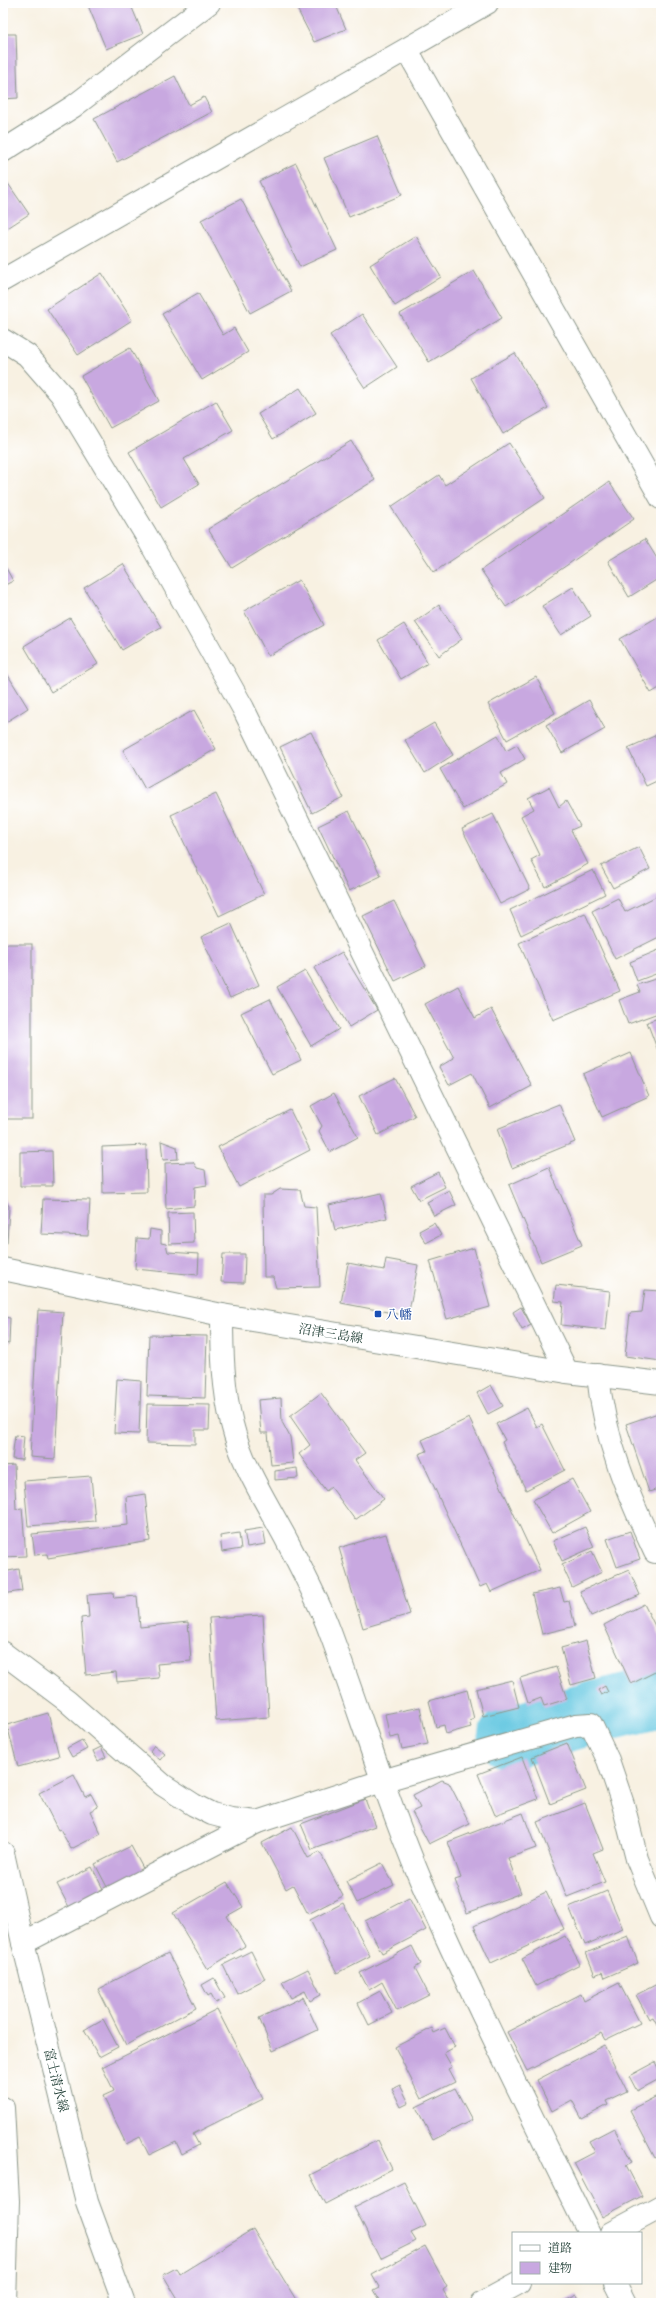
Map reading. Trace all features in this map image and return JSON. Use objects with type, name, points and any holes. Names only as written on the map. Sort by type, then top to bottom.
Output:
[{"type":"main road","points":[[3,151],[74,106],[210,3]]},
{"type":"main road","points":[[3,280],[487,3]]},
{"type":"main road","points":[[407,50],[661,498]]},
{"type":"main road","points":[[3,340],[27,355],[61,394],[146,535],[243,708],[567,1372]]},
{"type":"main road","name":"沼津三島線","points":[[3,1268],[222,1315],[567,1372],[661,1383]]},
{"type":"main road","points":[[222,1315],[222,1356],[231,1424],[253,1481],[317,1599],[330,1632],[382,1782],[421,1880],[475,1999],[589,2232]]},
{"type":"main road","points":[[598,1375],[601,1405],[616,1464],[655,1552]]},
{"type":"main road","points":[[3,1653],[67,1701],[163,1785],[187,1801],[212,1814],[257,1822]]},
{"type":"main road","points":[[23,1943],[257,1822],[382,1782],[576,1725],[591,1724],[608,1760],[623,1804],[637,1859],[661,1917]]},
{"type":"main road","name":"富士清水線","points":[[3,1853],[23,1943],[87,2202],[124,2303]]},
{"type":"main road","points":[[3,2108],[8,2201],[5,2303]]},
{"type":"main road","points":[[613,2232],[661,2206]]},
{"type":"main road","points":[[482,2303],[517,2284]]},
{"type":"main road","points":[[616,2284],[625,2303]]},
{"type":"building","points":[[87,3],[130,3],[143,34],[106,49]]},
{"type":"building","points":[[294,3],[335,3],[346,29],[314,42]]},
{"type":"building","points":[[3,34],[16,34],[18,98],[3,99]]},
{"type":"building","points":[[175,76],[189,105],[204,97],[212,112],[117,162],[94,119]]},
{"type":"building","points":[[377,136],[402,195],[349,217],[324,158]]},
{"type":"building","points":[[296,163],[337,250],[300,267],[259,181]]},
{"type":"building","points":[[7,182],[29,214],[3,231],[3,185]]},
{"type":"building","points":[[241,199],[291,291],[250,313],[201,220]]},
{"type":"building","points":[[416,236],[441,277],[395,306],[370,265]]},
{"type":"building","points":[[474,271],[502,318],[429,362],[400,314]]},
{"type":"building","points":[[102,273],[132,320],[78,355],[47,309]]},
{"type":"building","points":[[198,293],[223,335],[234,328],[248,352],[202,380],[162,314]]},
{"type":"building","points":[[362,314],[397,367],[365,388],[330,335]]},
{"type":"building","points":[[130,348],[159,401],[110,428],[81,376]]},
{"type":"building","points":[[515,353],[548,408],[503,434],[471,378]]},
{"type":"building","points":[[300,388],[316,413],[273,439],[258,414]]},
{"type":"building","points":[[216,401],[233,430],[184,459],[199,484],[161,507],[129,452]]},
{"type":"building","points":[[351,441],[375,480],[232,568],[208,529]]},
{"type":"building","points":[[509,443],[545,498],[434,572],[391,507],[439,475],[445,485]]},
{"type":"building","points":[[609,482],[634,519],[506,607],[481,570]]},
{"type":"building","points":[[645,539],[661,565],[661,577],[629,597],[608,561]]},
{"type":"building","points":[[123,564],[161,627],[122,650],[84,588]]},
{"type":"building","points":[[6,568],[13,581],[3,586],[3,570]]},
{"type":"building","points":[[299,580],[324,625],[268,656],[244,611]]},
{"type":"building","points":[[573,587],[591,616],[561,635],[542,606]]},
{"type":"building","points":[[439,605],[462,639],[439,656],[415,622]]},
{"type":"building","points":[[661,615],[661,687],[651,693],[620,639]]},
{"type":"building","points":[[70,618],[98,664],[51,692],[24,646]]},
{"type":"building","points":[[404,624],[428,663],[401,679],[378,640]]},
{"type":"building","points":[[3,667],[28,708],[3,724]]},
{"type":"building","points":[[536,677],[555,713],[507,740],[488,704]]},
{"type":"building","points":[[589,700],[605,729],[562,753],[546,725]]},
{"type":"building","points":[[194,710],[216,749],[145,789],[123,750]]},
{"type":"building","points":[[434,723],[453,755],[425,773],[405,740]]},
{"type":"building","points":[[311,732],[343,797],[312,813],[280,747]]},
{"type":"building","points":[[661,733],[661,779],[646,786],[628,748]]},
{"type":"building","points":[[498,735],[506,751],[517,745],[525,759],[501,773],[507,784],[463,809],[440,769]]},
{"type":"building","points":[[549,787],[559,807],[566,801],[580,826],[571,830],[588,864],[545,887],[531,860],[540,855],[521,816],[534,809],[528,798]]},
{"type":"building","points":[[216,794],[264,894],[219,916],[171,815]]},
{"type":"building","points":[[349,811],[381,876],[349,891],[318,826]]},
{"type":"building","points":[[493,814],[530,889],[500,904],[462,829]]},
{"type":"building","points":[[639,847],[650,869],[613,888],[601,866]]},
{"type":"building","points":[[593,870],[605,894],[521,935],[510,910]]},
{"type":"building","points":[[661,894],[661,936],[615,959],[592,911],[618,898],[625,912]]},
{"type":"building","points":[[394,901],[426,966],[395,981],[363,916]]},
{"type":"building","points":[[585,913],[620,991],[553,1020],[519,943]]},
{"type":"building","points":[[231,923],[259,985],[230,998],[201,937]]},
{"type":"building","points":[[3,944],[32,944],[32,1119],[3,1119]]},
{"type":"building","points":[[661,949],[661,972],[637,981],[630,962]]},
{"type":"building","points":[[342,952],[377,1010],[349,1027],[314,968]]},
{"type":"building","points":[[305,971],[339,1029],[311,1046],[277,987]]},
{"type":"building","points":[[661,977],[661,1012],[628,1024],[619,1000],[640,992],[637,985]]},
{"type":"building","points":[[458,986],[475,1018],[491,1009],[532,1086],[490,1108],[472,1073],[449,1085],[439,1067],[454,1058],[425,1004]]},
{"type":"building","points":[[270,999],[301,1060],[272,1074],[241,1013]]},
{"type":"building","points":[[661,1017],[661,1059],[647,1022]]},
{"type":"building","points":[[631,1053],[649,1096],[602,1117],[583,1074]]},
{"type":"building","points":[[395,1078],[415,1116],[378,1135],[359,1096]]},
{"type":"building","points":[[334,1093],[358,1137],[330,1152],[319,1131],[322,1126],[311,1106]]},
{"type":"building","points":[[559,1104],[575,1142],[512,1168],[497,1129]]},
{"type":"building","points":[[290,1110],[310,1150],[239,1187],[218,1147]]},
{"type":"building","points":[[161,1141],[177,1147],[178,1159],[163,1160]]},
{"type":"building","points":[[146,1145],[147,1192],[103,1193],[102,1147]]},
{"type":"building","points":[[52,1151],[53,1186],[20,1186],[20,1152]]},
{"type":"building","points":[[193,1162],[197,1168],[205,1170],[207,1185],[195,1187],[194,1206],[166,1209],[165,1163]]},
{"type":"building","points":[[549,1167],[582,1245],[541,1262],[509,1185]]},
{"type":"building","points":[[438,1172],[445,1187],[419,1200],[411,1186]]},
{"type":"building","points":[[3,1187],[5,1200],[9,1206],[7,1243],[3,1243]]},
{"type":"building","points":[[280,1189],[300,1190],[304,1206],[316,1207],[320,1287],[276,1288],[273,1277],[264,1277],[263,1195],[271,1195]]},
{"type":"building","points":[[449,1190],[456,1205],[434,1216],[427,1202]]},
{"type":"building","points":[[381,1193],[387,1218],[335,1230],[329,1205]]},
{"type":"building","points":[[43,1199],[90,1200],[88,1236],[41,1234]]},
{"type":"building","points":[[193,1212],[194,1243],[169,1244],[168,1213]]},
{"type":"building","points":[[434,1223],[441,1235],[426,1243],[419,1231]]},
{"type":"building","points":[[150,1229],[161,1231],[161,1243],[166,1244],[168,1252],[199,1254],[198,1275],[135,1269],[137,1238],[149,1239]]},
{"type":"building","points":[[474,1248],[490,1307],[447,1319],[430,1261]]},
{"type":"building","points":[[223,1254],[245,1254],[244,1283],[221,1282]]},
{"type":"building","points":[[386,1259],[418,1265],[408,1316],[341,1303],[348,1263],[384,1270]]},
{"type":"building","points":[[556,1285],[610,1291],[606,1330],[561,1325],[563,1302],[554,1301]]},
{"type":"building","points":[[645,1290],[661,1291],[661,1361],[625,1356],[630,1313],[642,1312]]},
{"type":"building","points":[[521,1307],[531,1325],[522,1330],[513,1312]]},
{"type":"building","points":[[38,1310],[63,1312],[55,1459],[30,1457]]},
{"type":"building","points":[[3,1317],[10,1318],[9,1344],[3,1343]]},
{"type":"building","points":[[149,1335],[207,1336],[205,1398],[147,1396]]},
{"type":"building","points":[[117,1379],[141,1381],[139,1434],[114,1433]]},
{"type":"building","points":[[491,1385],[503,1406],[488,1414],[477,1393]]},
{"type":"building","points":[[321,1393],[365,1453],[355,1460],[384,1499],[355,1520],[331,1487],[326,1491],[299,1454],[310,1445],[290,1416]]},
{"type":"building","points":[[281,1398],[282,1422],[290,1437],[293,1463],[271,1465],[268,1433],[261,1433],[258,1400]]},
{"type":"building","points":[[147,1404],[210,1405],[209,1430],[195,1430],[195,1444],[146,1443]]},
{"type":"building","points":[[527,1408],[537,1427],[542,1424],[565,1470],[526,1490],[502,1442],[505,1440],[496,1424]]},
{"type":"building","points":[[661,1412],[661,1488],[649,1492],[626,1424]]},
{"type":"building","points":[[469,1418],[540,1570],[491,1592],[487,1584],[480,1587],[419,1454],[427,1451],[422,1440]]},
{"type":"building","points":[[15,1435],[24,1436],[22,1460],[12,1459]]},
{"type":"building","points":[[14,1465],[16,1509],[22,1508],[26,1556],[3,1557],[3,1466]]},
{"type":"building","points":[[297,1468],[298,1478],[275,1480],[275,1471]]},
{"type":"building","points":[[91,1476],[95,1521],[28,1526],[24,1481]]},
{"type":"building","points":[[572,1479],[590,1512],[552,1533],[533,1500]]},
{"type":"building","points":[[145,1494],[150,1541],[48,1558],[47,1554],[35,1555],[32,1534],[128,1525],[126,1497]]},
{"type":"building","points":[[585,1527],[594,1547],[562,1561],[553,1541]]},
{"type":"building","points":[[263,1528],[266,1544],[247,1547],[244,1531]]},
{"type":"building","points":[[630,1531],[640,1559],[617,1567],[607,1539]]},
{"type":"building","points":[[239,1533],[241,1549],[222,1552],[220,1536]]},
{"type":"building","points":[[386,1534],[410,1614],[363,1628],[339,1548]]},
{"type":"building","points":[[592,1551],[602,1572],[572,1587],[562,1565]]},
{"type":"building","points":[[19,1569],[22,1591],[3,1594],[3,1572]]},
{"type":"building","points":[[629,1570],[640,1595],[591,1616],[580,1591]]},
{"type":"building","points":[[560,1588],[564,1602],[569,1601],[575,1626],[542,1634],[532,1594]]},
{"type":"building","points":[[113,1593],[114,1598],[137,1596],[140,1627],[188,1622],[191,1661],[157,1664],[159,1678],[117,1682],[116,1672],[86,1675],[81,1618],[89,1617],[87,1595]]},
{"type":"building","points":[[644,1604],[661,1638],[661,1669],[631,1684],[604,1625]]},
{"type":"building","points":[[263,1615],[269,1717],[216,1721],[209,1618]]},
{"type":"building","points":[[586,1641],[596,1678],[571,1685],[561,1648]]},
{"type":"building","points":[[556,1667],[567,1699],[544,1706],[541,1698],[528,1703],[520,1678]]},
{"type":"building","points":[[512,1680],[519,1707],[483,1716],[476,1689]]},
{"type":"building","points":[[605,1686],[608,1692],[601,1695],[598,1690]]},
{"type":"building","points":[[467,1690],[474,1719],[469,1721],[471,1727],[446,1734],[444,1725],[436,1727],[429,1701]]},
{"type":"building","points":[[420,1707],[428,1744],[402,1749],[399,1736],[390,1738],[385,1714]]},
{"type":"building","points":[[48,1713],[59,1756],[18,1767],[7,1725]]},
{"type":"building","points":[[82,1740],[87,1749],[72,1757],[67,1748]]},
{"type":"building","points":[[567,1743],[586,1790],[550,1804],[532,1757]]},
{"type":"building","points":[[154,1745],[165,1754],[160,1760],[150,1751]]},
{"type":"building","points":[[101,1747],[106,1757],[98,1761],[93,1751]]},
{"type":"building","points":[[522,1757],[538,1799],[495,1815],[478,1774]]},
{"type":"building","points":[[74,1775],[85,1797],[91,1794],[98,1807],[90,1811],[101,1834],[71,1849],[60,1829],[58,1830],[39,1793]]},
{"type":"building","points":[[442,1780],[449,1783],[470,1824],[429,1844],[412,1812],[420,1808],[413,1795]]},
{"type":"building","points":[[365,1799],[375,1826],[312,1850],[301,1824]]},
{"type":"building","points":[[585,1803],[603,1849],[593,1853],[605,1882],[567,1897],[537,1822]]},
{"type":"building","points":[[523,1813],[536,1848],[508,1858],[521,1893],[467,1913],[455,1880],[461,1878],[448,1842]]},
{"type":"building","points":[[292,1827],[308,1858],[320,1852],[343,1896],[308,1914],[293,1885],[286,1889],[262,1843]]},
{"type":"building","points":[[131,1846],[145,1872],[107,1887],[95,1864]]},
{"type":"building","points":[[382,1863],[394,1885],[357,1903],[346,1881]]},
{"type":"building","points":[[92,1867],[105,1893],[82,1905],[80,1901],[69,1907],[57,1884]]},
{"type":"building","points":[[227,1882],[243,1907],[227,1916],[245,1946],[207,1969],[173,1913]]},
{"type":"building","points":[[607,1891],[623,1929],[585,1945],[569,1907]]},
{"type":"building","points":[[546,1892],[564,1929],[491,1963],[474,1926]]},
{"type":"building","points":[[409,1898],[426,1930],[382,1953],[365,1921]]},
{"type":"building","points":[[343,1903],[370,1956],[337,1973],[310,1920]]},
{"type":"building","points":[[565,1936],[580,1964],[536,1986],[522,1959]]},
{"type":"building","points":[[628,1936],[638,1963],[604,1978],[602,1972],[595,1975],[586,1953]]},
{"type":"building","points":[[412,1946],[421,1964],[415,1968],[429,1995],[397,2011],[382,1982],[369,1990],[360,1973]]},
{"type":"building","points":[[251,1951],[265,1979],[237,1994],[223,1965]]},
{"type":"building","points":[[168,1953],[196,2008],[126,2045],[98,1989]]},
{"type":"building","points":[[308,1969],[321,1995],[310,2001],[305,1991],[291,1998],[282,1982]]},
{"type":"building","points":[[214,1978],[225,1998],[216,2003],[211,1994],[208,1996],[202,1985]]},
{"type":"building","points":[[661,1982],[661,2032],[653,2017],[649,2019],[636,1995]]},
{"type":"building","points":[[619,1983],[640,2023],[605,2040],[601,2033],[527,2071],[507,2032],[581,1994],[584,2001]]},
{"type":"building","points":[[380,1991],[392,2013],[369,2025],[358,2003]]},
{"type":"building","points":[[303,1997],[318,2030],[273,2051],[259,2018]]},
{"type":"building","points":[[217,2009],[263,2099],[193,2134],[199,2145],[182,2154],[176,2142],[149,2155],[140,2137],[126,2144],[103,2096],[114,2091],[102,2067]]},
{"type":"building","points":[[103,2019],[118,2047],[99,2057],[84,2030]]},
{"type":"building","points":[[432,2028],[434,2033],[445,2028],[455,2047],[444,2053],[452,2067],[448,2069],[455,2082],[421,2099],[395,2047]]},
{"type":"building","points":[[604,2045],[627,2091],[606,2101],[608,2105],[582,2119],[572,2100],[552,2111],[537,2080]]},
{"type":"building","points":[[655,2062],[661,2074],[661,2078],[637,2091],[629,2076]]},
{"type":"building","points":[[400,2085],[409,2103],[401,2107],[392,2089]]},
{"type":"building","points":[[455,2088],[472,2120],[433,2140],[416,2107]]},
{"type":"building","points":[[661,2094],[661,2155],[655,2158],[630,2110]]},
{"type":"building","points":[[614,2128],[632,2162],[626,2165],[642,2196],[602,2217],[574,2163],[595,2152],[589,2141]]},
{"type":"building","points":[[378,2140],[392,2169],[325,2204],[310,2175]]},
{"type":"building","points":[[404,2182],[426,2226],[411,2233],[416,2241],[380,2259],[354,2207]]},
{"type":"building","points":[[253,2229],[298,2303],[180,2303],[163,2275],[176,2268],[180,2274]]},
{"type":"building","points":[[425,2246],[447,2287],[443,2290],[450,2303],[381,2303],[373,2290],[379,2287],[372,2275]]},
{"type":"building","points":[[577,2295],[581,2303],[561,2303]]},
{"type":"waterway","points":[[509,1738],[581,1716],[661,1696]]},
{"type":"place","name":"八幡","points":[[378,1314]]}]
